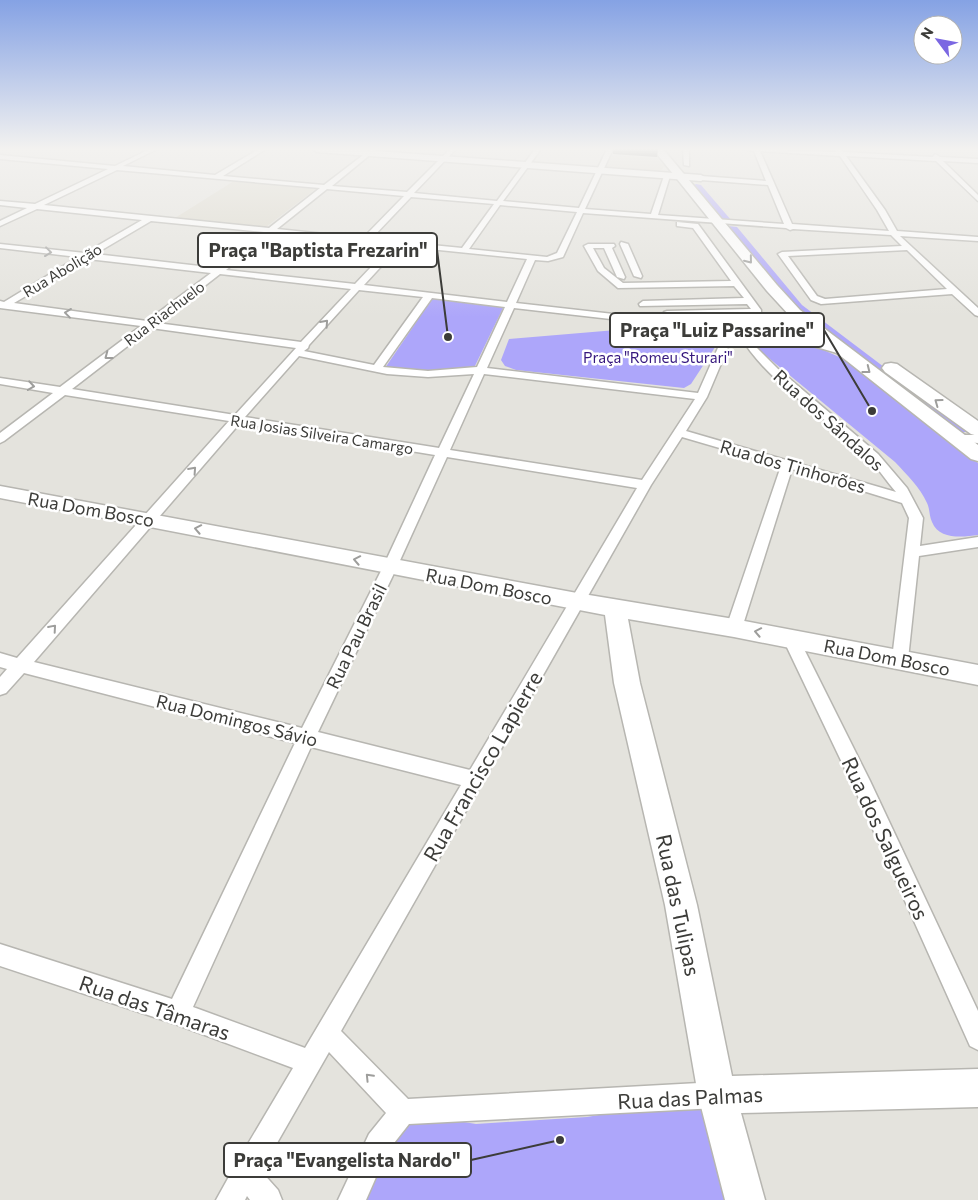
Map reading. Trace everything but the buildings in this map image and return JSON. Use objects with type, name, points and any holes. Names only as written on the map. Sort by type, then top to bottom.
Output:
[{"type":"main road","points":[[711,205],[724,216],[784,302],[844,352],[978,455]]},
{"type":"main road","points":[[724,216],[741,224],[752,238]]},
{"type":"main road","points":[[764,252],[800,297],[813,310],[978,430]]},
{"type":"main road","name":"Rua Dom Bosco","points":[[0,492],[577,602],[734,628],[978,675]]},
{"type":"main road","name":"Rua das Tulipas","points":[[615,608],[627,683],[681,905],[717,1095],[745,1200]]},
{"type":"main road","name":"Rua das Palmas","points":[[717,1095],[978,1088]]},
{"type":"street","points":[[18,205],[532,258],[553,258],[560,255],[582,205]]},
{"type":"street","points":[[0,224],[40,205]]},
{"type":"street","name":"Rua Riachuelo","points":[[0,439],[219,272],[303,205]]},
{"type":"street","points":[[364,241],[398,205]]},
{"type":"street","points":[[464,250],[497,205]]},
{"type":"street","points":[[521,205],[654,217],[724,216]]},
{"type":"street","points":[[654,217],[658,205]]},
{"type":"street","points":[[781,205],[790,228]]},
{"type":"street","points":[[876,205],[895,234],[908,248],[978,314]]},
{"type":"street","points":[[642,216],[643,220],[694,226],[724,273],[742,291],[758,312],[667,314]]},
{"type":"street","name":"Rua Abolição","points":[[2,305],[150,218]]},
{"type":"street","points":[[741,224],[978,239]]},
{"type":"street","points":[[0,688],[148,519],[398,244]]},
{"type":"street","points":[[607,277],[642,276],[624,244]]},
{"type":"street","points":[[0,246],[509,305],[739,343],[773,335],[808,341],[844,352]]},
{"type":"street","points":[[621,277],[609,246],[588,246],[594,264],[607,277],[621,286],[735,283]]},
{"type":"street","points":[[908,248],[782,254],[814,298],[824,302],[954,291]]},
{"type":"street","name":"Rua Pau Brasil","points":[[178,1013],[306,738],[390,567],[532,258]]},
{"type":"street","points":[[742,291],[642,300],[749,301]]},
{"type":"street","points":[[376,369],[428,297]]},
{"type":"street","points":[[2,305],[151,323],[301,349],[376,369],[428,374],[479,370],[702,397]]},
{"type":"street","name":"Rua Francisco Lapierre","points":[[230,1200],[645,485],[739,343]]},
{"type":"street","name":"Rua dos Sândalos","points":[[739,343],[874,457],[902,491],[907,500],[916,518],[900,660]]},
{"type":"street","name":"Rua Josias Silveira Camargo","points":[[0,381],[237,421],[645,485]]},
{"type":"street","name":"Rua dos Tinhorões","points":[[679,433],[907,500]]},
{"type":"street","points":[[956,439],[978,439]]},
{"type":"street","points":[[734,628],[788,464]]},
{"type":"street","points":[[911,552],[978,542]]},
{"type":"street","name":"Rua dos Salgueiros","points":[[790,639],[834,726],[978,1038]]},
{"type":"street","name":"Rua Domingos Sávio","points":[[0,660],[474,780]]},
{"type":"street","name":"Rua das Tâmaras","points":[[0,955],[178,1013],[310,1062]]},
{"type":"street","points":[[326,1033],[403,1112],[378,1143],[352,1200]]},
{"type":"street","name":"Rua das Palmas","points":[[403,1112],[717,1095]]},
{"type":"street","points":[[245,1173],[268,1200]]},
{"type":"shaded area","points":[[196,205],[295,205],[266,227],[175,218]]},
{"type":"green space","points":[[710,205],[718,205],[731,220],[722,219]]},
{"type":"green space","points":[[728,226],[737,227],[802,305],[970,432],[962,432],[855,354],[795,307]]},
{"type":"green space","points":[[432,299],[504,306],[474,368],[429,372],[385,368]]},
{"type":"green space","name":"Praça \"Romeu Sturari\"","points":[[652,327],[723,335],[691,384],[684,388],[516,370],[505,366],[501,360],[509,339]]},
{"type":"green space","points":[[772,338],[819,348],[846,360],[978,463],[978,535],[952,536],[946,535],[935,528],[928,505],[921,492],[895,462],[759,350],[758,344]]},
{"type":"green space","points":[[717,1095],[743,1200],[363,1200],[385,1156],[403,1112],[476,1124],[587,1117]]},
{"type":"place","name":"Praça \"Baptista Frezarin\"","points":[[448,337]]},
{"type":"place","name":"Praça \"Luiz Passarine\"","points":[[872,411]]},
{"type":"place","name":"Praça \"Evangelista Nardo\"","points":[[560,1140]]}]
